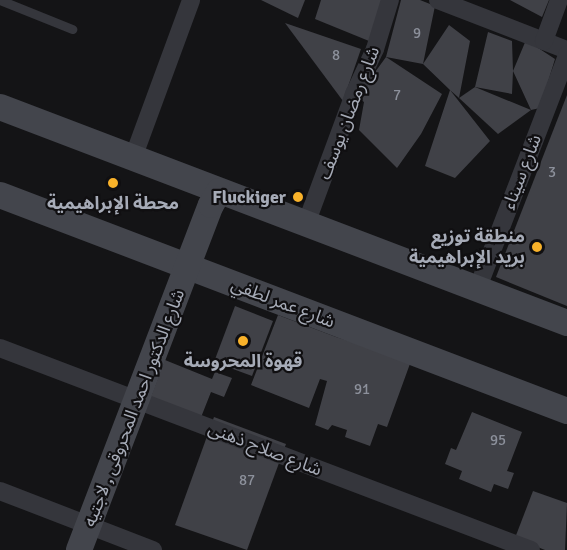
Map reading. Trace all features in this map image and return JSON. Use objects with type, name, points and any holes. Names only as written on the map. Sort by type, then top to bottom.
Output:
[{"type":"street","points":[[133,158],[191,0]]},
{"type":"street","name":"شارع رمضان يوسف","points":[[306,224],[354,94],[375,49],[390,0]]},
{"type":"street","points":[[438,0],[567,50]]},
{"type":"street","points":[[544,41],[559,0]]},
{"type":"street","name":"شارع سيناء","points":[[477,290],[567,55]]},
{"type":"street","points":[[0,107],[567,323]]},
{"type":"street","name":"شارع الدكتور احمد المحروقى , لاجتيه","points":[[79,550],[219,191]]},
{"type":"street","name":"شارع عمر لطفي","points":[[0,195],[567,411]]},
{"type":"street","name":"شارع صلاح ذهنى","points":[[0,348],[531,550]]},
{"type":"street","points":[[0,491],[153,550]]},
{"type":"lane","points":[[0,0],[72,28]]},
{"type":"building","points":[[261,0],[305,0],[298,18]]},
{"type":"building","points":[[321,0],[382,0],[369,41],[315,19]]},
{"type":"building","points":[[401,0],[420,0],[435,6],[423,64],[386,57]]},
{"type":"building","points":[[510,0],[549,0],[542,17]]},
{"type":"building","points":[[285,23],[361,49],[343,101]]},
{"type":"building","points":[[449,25],[470,41],[459,98],[423,64]]},
{"type":"building","points":[[488,32],[512,41],[512,94],[475,87]]},
{"type":"building","points":[[526,40],[555,59],[540,108],[531,110],[513,71]]},
{"type":"building","points":[[386,57],[442,94],[421,134],[397,168],[359,130],[364,102],[357,97]]},
{"type":"building","points":[[475,87],[531,110],[498,134],[459,98]]},
{"type":"building","points":[[450,90],[490,141],[455,178],[425,166]]},
{"type":"building","name":"منطقة توزيع بريد الإبراهيمية","points":[[567,95],[567,306],[496,277]]},
{"type":"building","name":"قهوة المحروسة","points":[[235,306],[273,321],[252,376],[214,362]]},
{"type":"building","points":[[278,315],[336,337],[411,361],[387,427],[378,424],[370,446],[345,437],[347,430],[332,425],[328,430],[315,425],[327,381],[320,379],[309,408],[251,385]]},
{"type":"building","points":[[165,360],[212,379],[215,372],[232,378],[224,397],[211,392],[196,430],[146,410]]},
{"type":"building","points":[[472,412],[522,432],[507,471],[514,473],[508,489],[494,484],[491,492],[459,479],[462,471],[445,464],[451,448],[456,450]]},
{"type":"building","points":[[214,417],[286,444],[247,550],[175,525]]},
{"type":"building","points":[[533,491],[567,503],[565,550],[545,550],[515,538]]},
{"type":"place","name":"محطة الإبراهيمية","points":[[113,183]]},
{"type":"place","name":"Fluckiger","points":[[298,197]]},
{"type":"place","name":"منطقة توزيع بريد الإبراهيمية","points":[[537,247]]},
{"type":"place","name":"قهوة المحروسة","points":[[243,341]]}]
